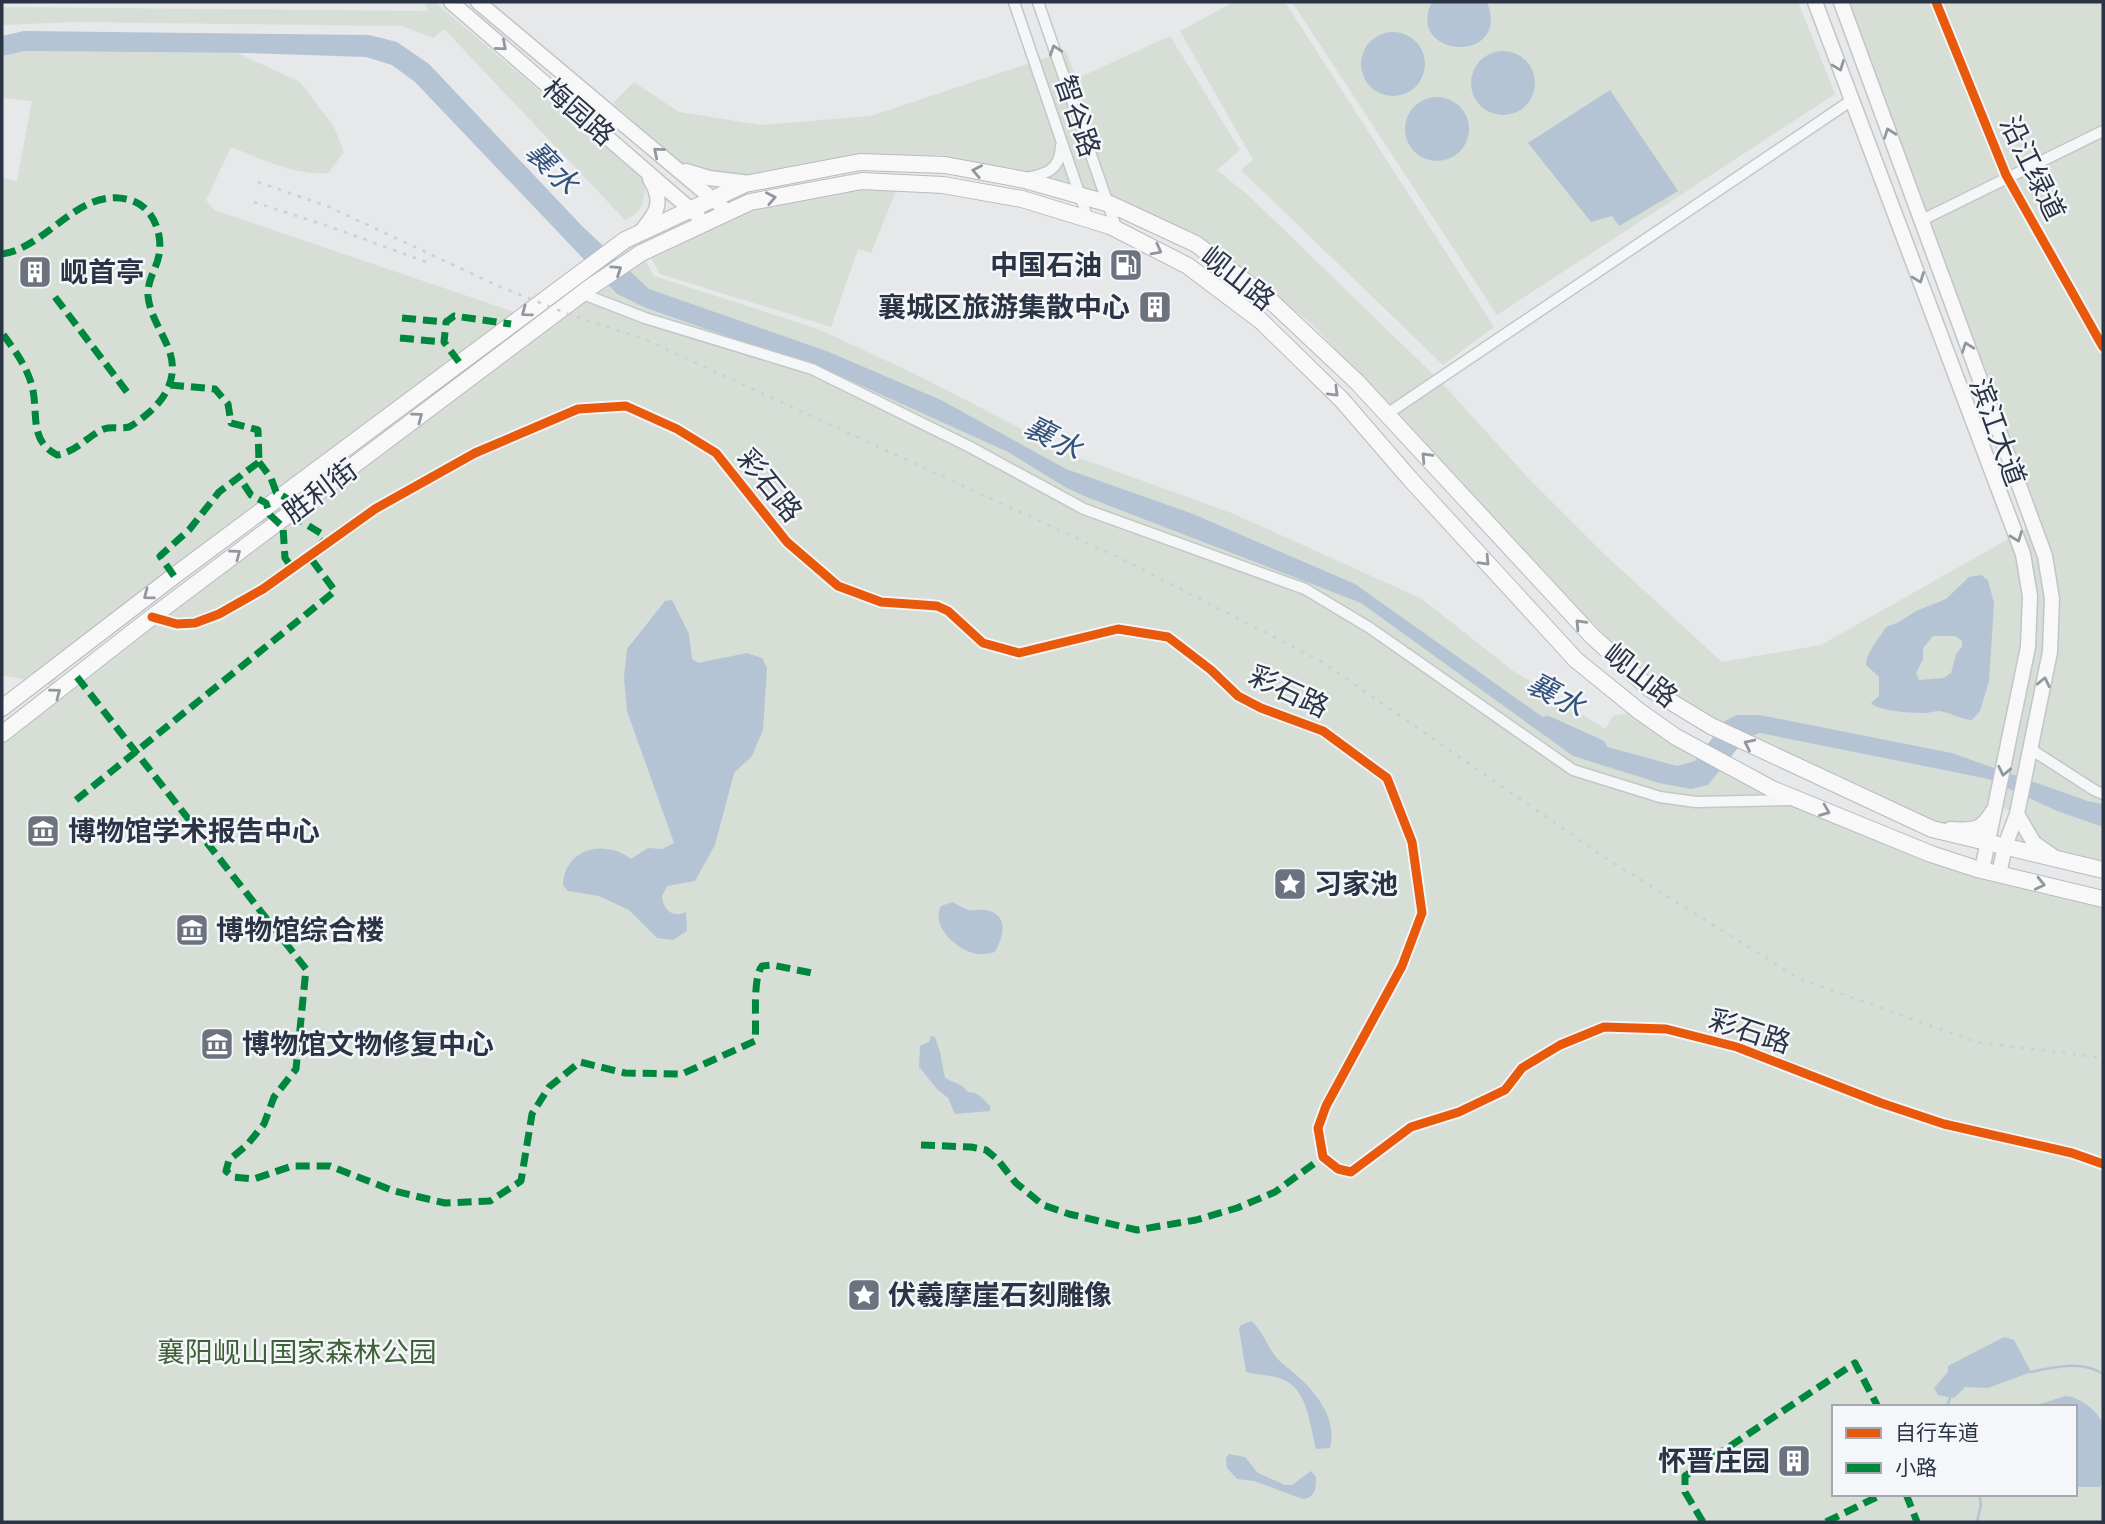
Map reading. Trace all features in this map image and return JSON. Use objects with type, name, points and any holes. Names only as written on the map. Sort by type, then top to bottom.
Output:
[{"type":"highway","name":"岘山路","points":[[632,237],[750,183],[860,162],[945,165],[1020,179],[1110,204],[1161,227],[1196,244],[1270,301],[1357,382],[1591,636],[1650,689],[1711,726],[1932,829]]},
{"type":"highway","name":"岘山路","points":[[641,254],[750,202],[862,181],[943,185],[1022,200],[1117,230],[1188,266],[1261,321],[1341,399],[1411,480],[1576,660],[1676,737],[1798,800]]},
{"type":"highway","name":"胜利街","points":[[2,708],[132,607],[581,271],[632,237]]},
{"type":"highway","name":"胜利街","points":[[2,734],[152,617],[588,290],[641,254]]},
{"type":"highway","points":[[1798,800],[1931,854],[1982,870],[2103,899]]},
{"type":"highway","points":[[1932,829],[2103,870]]},
{"type":"main road","name":"梅园路","points":[[451,2],[705,223]]},
{"type":"main road","name":"梅园路","points":[[478,2],[728,212]]},
{"type":"main road","name":"滨江大道","points":[[1815,2],[2023,554],[2030,596],[2028,647],[1996,805],[1999,874]]},
{"type":"main road","name":"滨江大道","points":[[1842,2],[1920,221],[2045,556],[2052,599],[2050,652],[2017,814],[1982,870]]},
{"type":"main road","points":[[677,168],[709,178],[750,183]]},
{"type":"main road","points":[[632,237],[658,209],[658,192],[644,169]]},
{"type":"main road","points":[[1932,829],[1972,830],[1984,825],[1996,805]]},
{"type":"main road","points":[[2017,814],[2034,843],[2055,858]]},
{"type":"street","name":"智谷路","points":[[1014,2],[1088,219]]},
{"type":"street","name":"智谷路","points":[[1038,2],[1117,230]]},
{"type":"street","name":"沿江绿道","points":[[1936,2],[2008,178],[2103,347]]},
{"type":"street","points":[[1387,414],[1852,100]]},
{"type":"street","points":[[1920,221],[2103,131]]},
{"type":"street","points":[[1020,179],[1049,172],[1060,159],[1062,140]]},
{"type":"street","points":[[1103,186],[1119,202],[1161,227]]},
{"type":"street","points":[[588,290],[645,318],[812,369],[970,447],[1084,509],[1305,589],[1370,628],[1573,770],[1660,797],[1696,802],[1798,800]]},
{"type":"street","name":"彩石路","points":[[152,617],[177,625],[195,623],[219,614],[263,589],[375,509],[475,453],[578,410],[626,406],[677,429],[716,453],[787,542],[838,586],[881,602],[937,606],[948,611],[983,643],[1019,653],[1118,629],[1168,637],[1211,670],[1237,696],[1323,731],[1387,778],[1412,842],[1422,913],[1402,966],[1326,1106],[1318,1128],[1324,1157],[1338,1169],[1351,1172],[1411,1127],[1459,1112],[1505,1090],[1522,1068],[1560,1045],[1604,1027],[1666,1029],[1737,1047],[1881,1103],[1944,1124],[2072,1153],[2103,1164]]},
{"type":"street","points":[[2029,748],[2103,794]]},
{"type":"green space","points":[[424,2],[435,2],[633,171],[645,183],[643,201],[636,213],[625,220],[444,29],[433,38],[402,26],[74,22],[2,25],[2,7],[428,11]]},
{"type":"green space","points":[[1234,2],[1285,2],[1494,327],[1443,365],[1241,170],[1253,160],[1180,31]]},
{"type":"green space","points":[[1292,2],[1798,2],[1835,94],[1497,315]]},
{"type":"green space","points":[[1841,2],[2103,2],[2103,804],[1952,753],[1760,715],[1723,725],[1656,683],[1574,606],[1313,325],[1199,235],[1054,179],[940,155],[864,155],[707,187],[613,103],[634,82],[679,112],[761,125],[871,116],[1066,51],[1076,79],[1170,36],[1240,150],[1217,170],[1248,195],[1441,382],[1530,480],[1602,552],[1722,662],[1821,645],[2033,525]]},
{"type":"green space","name":"襄阳岘山国家森林公园","points":[[25,51],[237,53],[300,82],[334,127],[344,152],[328,173],[315,173],[278,165],[231,147],[206,200],[214,210],[523,315],[289,490],[301,505],[540,326],[553,326],[517,309],[623,231],[634,240],[654,276],[818,329],[915,374],[1074,456],[1234,514],[1422,599],[1512,670],[1605,729],[1613,716],[1639,711],[1702,751],[1931,854],[2103,899],[2103,1522],[2,1522],[2,722],[51,685],[2,675],[2,178],[17,181],[32,101],[2,98],[2,56]],"holes":[[[256,515],[268,530],[77,677],[53,684],[67,658]]]},
{"type":"green space","points":[[865,188],[896,191],[871,253],[858,249],[831,327],[660,274],[650,256],[754,206]]},
{"type":"green space","points":[[1760,733],[1988,779],[2057,811],[2103,827],[2103,870],[2005,846],[2016,814],[1997,805],[1989,842],[1932,829],[1746,737]]},
{"type":"water","points":[[1432,2],[1487,2],[1491,23],[1485,37],[1473,45],[1458,47],[1444,43],[1432,35],[1427,21]]},
{"type":"water","name":"襄水","points":[[24,31],[369,35],[397,42],[429,64],[582,226],[649,289],[829,352],[941,400],[1066,469],[1193,514],[1355,584],[1571,737],[1677,766],[1695,761],[1725,721],[1737,715],[1760,715],[1952,753],[2103,804],[2103,827],[2057,811],[1988,779],[1760,733],[1746,738],[1708,785],[1691,789],[1659,783],[1573,756],[1361,603],[1084,496],[1008,452],[838,375],[646,308],[617,294],[415,82],[392,65],[366,57],[249,53],[25,51],[2,56],[2,36]]},
{"type":"water","points":[[1393,32],[1411,38],[1419,46],[1425,64],[1419,82],[1411,90],[1393,96],[1375,90],[1367,82],[1361,64],[1367,46],[1375,38]]},
{"type":"water","points":[[1503,51],[1521,57],[1529,65],[1535,83],[1529,101],[1521,109],[1503,115],[1485,109],[1477,101],[1471,83],[1477,65],[1485,57]]},
{"type":"water","points":[[1610,90],[1678,191],[1619,226],[1612,216],[1591,222],[1528,143]]},
{"type":"water","points":[[1437,97],[1455,103],[1463,111],[1469,129],[1463,147],[1455,155],[1437,161],[1419,155],[1411,147],[1405,129],[1411,111],[1419,103]]},
{"type":"water","points":[[1981,575],[1988,580],[1994,603],[1989,681],[1980,711],[1972,720],[1940,711],[1895,711],[1871,703],[1879,696],[1879,677],[1866,665],[1870,650],[1886,627],[1946,599],[1969,577]],"holes":[[[1933,636],[1955,636],[1962,641],[1962,647],[1956,654],[1951,673],[1944,678],[1919,680],[1916,673],[1923,659],[1923,648]]]},
{"type":"water","points":[[672,600],[689,634],[692,659],[698,663],[747,653],[762,658],[767,668],[763,730],[752,756],[734,773],[715,845],[695,881],[667,886],[662,896],[669,912],[686,912],[687,931],[673,940],[657,938],[629,910],[599,896],[568,891],[563,885],[565,872],[571,863],[588,851],[610,849],[631,859],[648,848],[662,849],[674,843],[627,711],[624,677],[627,649],[665,601]]},
{"type":"water","points":[[953,902],[971,910],[986,910],[999,917],[1002,933],[995,952],[970,952],[948,937],[939,922],[939,914],[941,906]]},
{"type":"water","points":[[931,1036],[935,1037],[940,1052],[945,1078],[980,1096],[990,1106],[990,1111],[955,1114],[948,1098],[919,1067],[920,1046],[929,1042]]},
{"type":"water","points":[[1251,1321],[1275,1356],[1301,1379],[1323,1406],[1331,1426],[1330,1448],[1316,1449],[1307,1410],[1292,1385],[1280,1378],[1246,1372],[1239,1329],[1241,1325]]},
{"type":"water","points":[[2004,1337],[2014,1340],[2031,1372],[1988,1388],[1965,1387],[1954,1398],[1938,1395],[1934,1388],[1948,1372],[1948,1366]]},
{"type":"water","points":[[2065,1396],[2070,1397],[2087,1405],[2101,1420],[2104,1456],[2100,1487],[2077,1487],[2077,1405],[2037,1405]]},
{"type":"water","points":[[1229,1454],[1245,1457],[1258,1473],[1285,1485],[1292,1485],[1311,1471],[1316,1477],[1314,1491],[1311,1496],[1303,1499],[1254,1481],[1237,1479],[1227,1468],[1226,1458]]},
{"type":"waterway","name":"襄水","points":[[1547,725],[1598,748]]},
{"type":"waterway","points":[[2031,1372],[2077,1366],[2103,1374]]},
{"type":"waterway","points":[[1948,1405],[1950,1398]]},
{"type":"waterway","points":[[1977,1522],[1981,1505],[1979,1496]]},
{"type":"railway","points":[[258,182],[327,206],[496,285],[568,314],[644,339],[1122,559],[1319,660],[1604,857],[1800,979],[1976,1042],[2103,1058]]},
{"type":"railway","points":[[254,202],[429,263]]},
{"type":"marked path","points":[[2,254],[34,241],[95,201],[112,198],[130,200],[145,208],[158,230],[160,247],[148,296],[172,360],[169,386],[153,409],[136,423],[129,427],[102,430],[72,450],[57,455],[48,449],[38,434],[30,379],[20,358],[2,333]]},
{"type":"marked path","points":[[55,297],[130,396]]},
{"type":"marked path","points":[[459,362],[444,342],[446,322],[454,316],[511,324]]},
{"type":"marked path","points":[[402,318],[446,322]]},
{"type":"marked path","points":[[400,338],[444,342]]},
{"type":"marked path","points":[[170,385],[215,389],[228,404],[231,423],[258,430],[259,462]]},
{"type":"marked path","points":[[259,462],[271,478],[276,492],[288,499],[296,518],[322,534],[325,540],[319,546]]},
{"type":"marked path","points":[[174,576],[160,556],[189,530],[219,492],[259,462]]},
{"type":"marked path","points":[[76,800],[335,591],[309,556],[290,565],[285,558],[283,527],[270,515],[266,503],[251,495],[239,477]]},
{"type":"marked path","points":[[77,677],[306,969],[296,1069],[274,1097],[264,1124],[247,1145],[229,1160],[226,1171],[233,1177],[254,1179],[292,1166],[330,1166],[394,1191],[445,1203],[490,1201],[521,1181],[532,1114],[549,1087],[580,1062],[625,1073],[682,1074],[755,1041],[756,990],[762,966],[772,965],[812,973]]},
{"type":"marked path","points":[[921,1145],[986,1150],[1016,1183],[1043,1205],[1137,1230],[1196,1220],[1237,1208],[1275,1192],[1323,1157]]},
{"type":"marked path","points":[[1703,1522],[1685,1492],[1685,1476],[1855,1363],[1877,1405]]},
{"type":"marked path","points":[[1826,1522],[1879,1496]]},
{"type":"marked path","points":[[1907,1496],[1917,1522]]},
{"type":"cycle path","points":[[1936,2],[2006,175],[2103,347]]},
{"type":"cycle path","points":[[152,617],[177,624],[195,623],[219,614],[263,589],[375,509],[475,453],[578,409],[626,406],[677,429],[716,453],[787,542],[838,586],[881,602],[937,606],[948,611],[983,643],[1019,653],[1118,629],[1168,637],[1211,670],[1238,696],[1261,708],[1323,731],[1387,778],[1412,842],[1422,913],[1402,966],[1326,1106],[1318,1128],[1323,1157],[1338,1169],[1351,1172],[1411,1127],[1459,1112],[1505,1090],[1522,1068],[1560,1045],[1604,1027],[1666,1029],[1737,1047],[1881,1103],[1944,1124],[2072,1153],[2103,1164]]},
{"type":"place","name":"中国石油","points":[[1126,265]]},
{"type":"place","name":"岘首亭","points":[[35,272]]},
{"type":"place","name":"襄城区旅游集散中心","points":[[1155,307]]},
{"type":"place","name":"博物馆学术报告中心","points":[[43,831]]},
{"type":"place","name":"习家池","points":[[1290,884]]},
{"type":"place","name":"博物馆综合楼","points":[[192,930]]},
{"type":"place","name":"博物馆文物修复中心","points":[[217,1044]]},
{"type":"place","name":"伏羲摩崖石刻雕像","points":[[864,1295]]},
{"type":"place","name":"怀晋庄园","points":[[1794,1461]]}]
